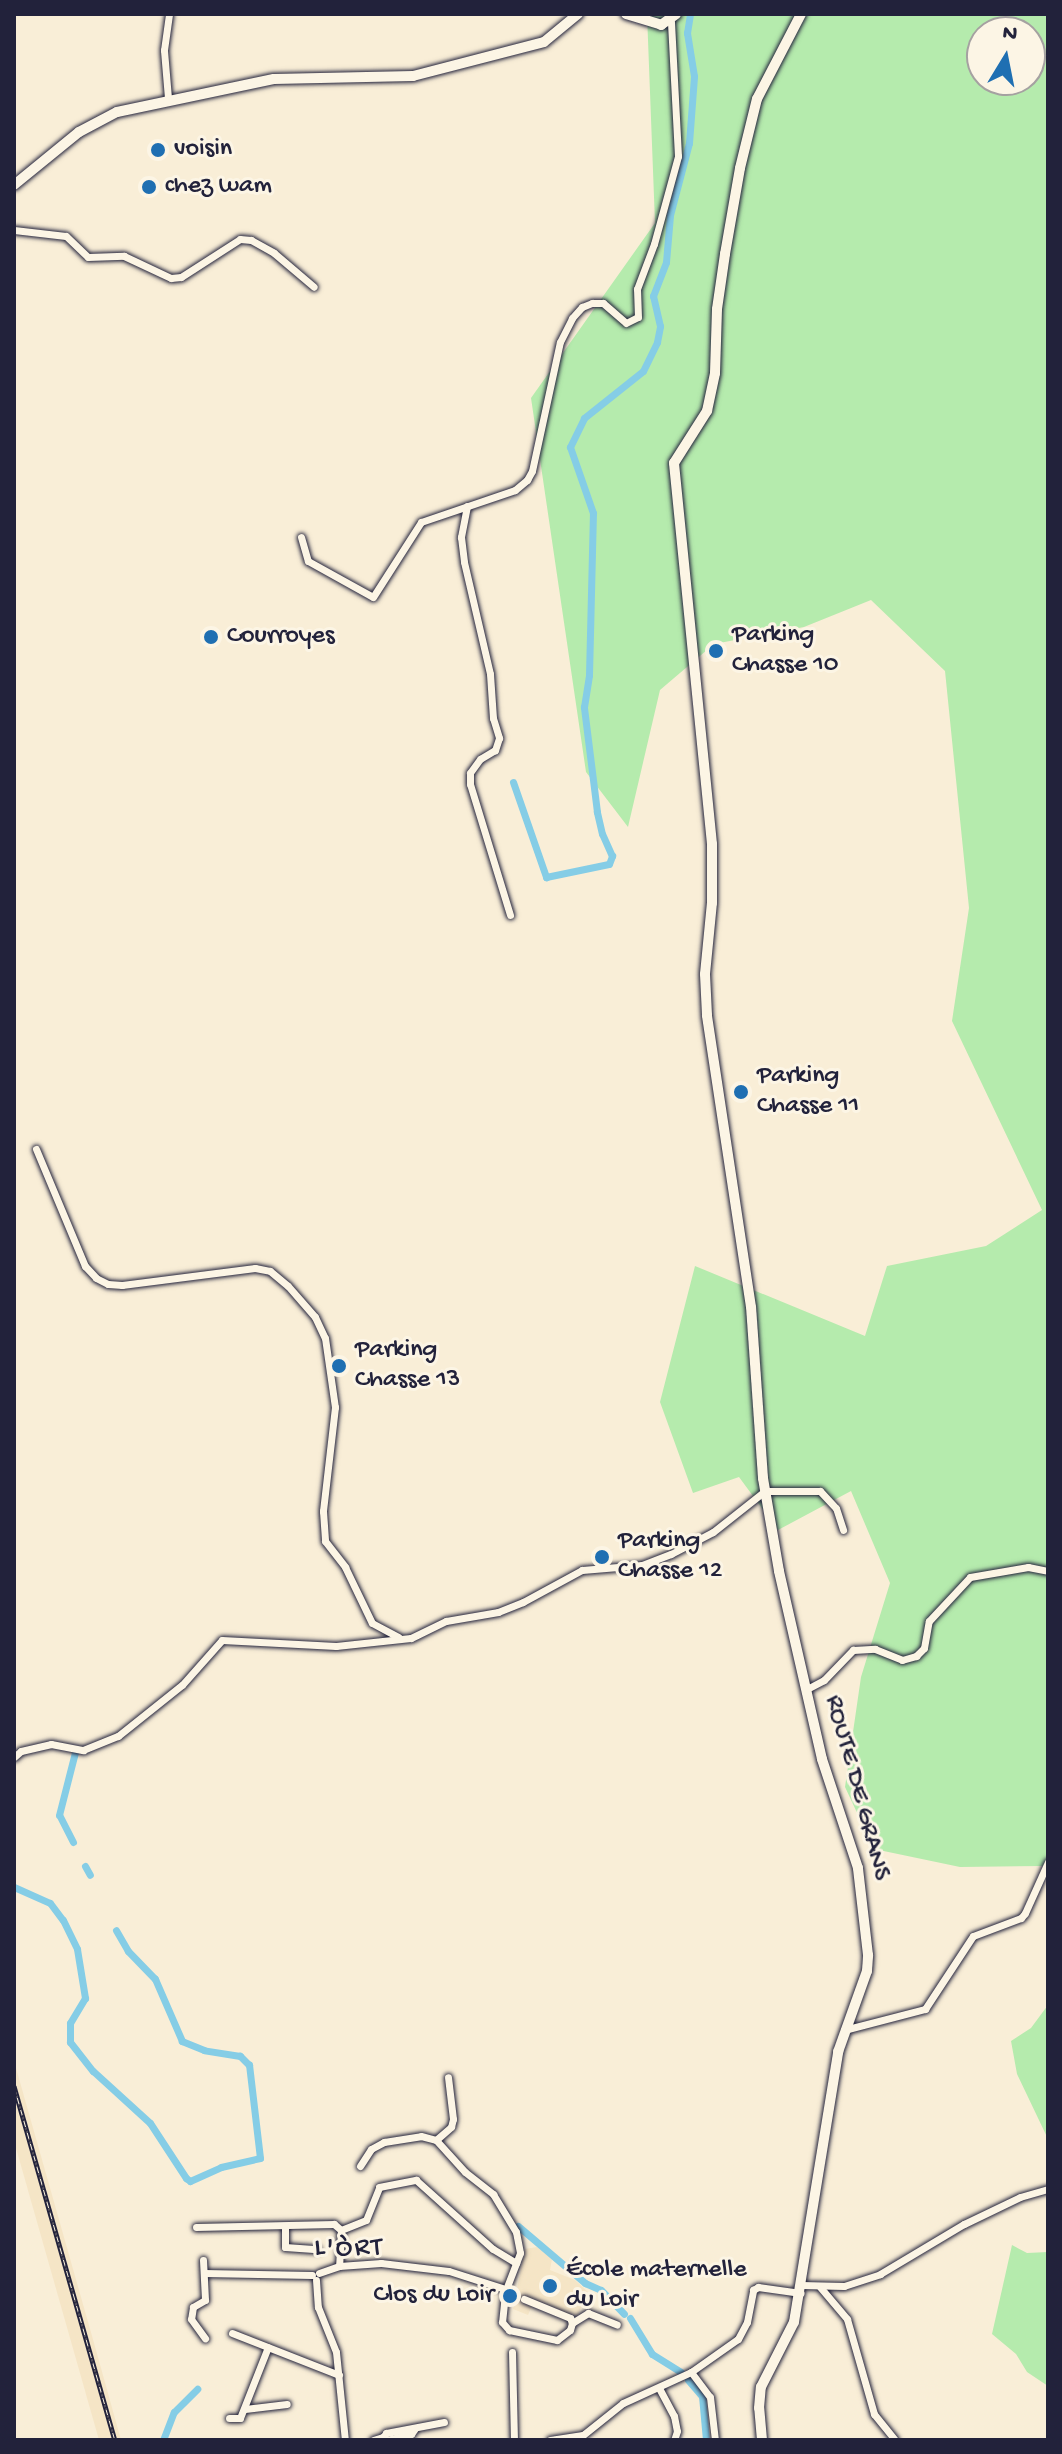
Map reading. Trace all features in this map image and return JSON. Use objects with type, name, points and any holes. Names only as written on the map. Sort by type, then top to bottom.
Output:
[{"type":"street","points":[[168,98],[164,50],[169,14]]},
{"type":"street","points":[[14,185],[79,132],[117,112],[168,98],[274,79],[413,76],[544,42],[578,14]]},
{"type":"street","points":[[626,14],[661,25],[673,17]]},
{"type":"street","name":"ROUTE DE GRANS","points":[[762,2440],[761,2387],[794,2322],[843,2030],[867,1971],[864,1902],[849,1834],[822,1759],[765,1491],[751,1307],[707,1015],[705,974],[712,903],[712,844],[674,463],[707,411],[715,373],[717,309],[725,254],[740,168],[757,99],[801,14]]},
{"type":"street","points":[[301,537],[308,561],[373,597],[421,522],[515,490],[527,480],[560,342],[582,307],[603,303],[626,323],[638,317],[637,289],[654,244],[678,156],[673,17]]},
{"type":"street","points":[[14,230],[66,236],[88,257],[124,256],[171,278],[181,277],[240,239],[251,240],[274,253],[314,287]]},
{"type":"street","points":[[467,506],[461,537],[464,562],[490,674],[493,718],[499,738],[495,750],[480,759],[470,773],[470,784],[510,915]]},
{"type":"street","points":[[36,1149],[85,1266],[96,1278],[108,1284],[122,1285],[255,1268],[270,1271],[315,1317],[325,1338],[335,1407],[322,1527],[325,1541],[345,1567],[372,1623],[400,1637]]},
{"type":"street","points":[[14,1757],[21,1751],[51,1744],[83,1750],[118,1736],[182,1685],[222,1640],[336,1646],[411,1638],[456,1618],[498,1612],[582,1570],[642,1565],[671,1554],[713,1532],[765,1491],[820,1491],[836,1508],[843,1530]]},
{"type":"street","points":[[807,1689],[824,1680],[853,1650],[875,1649],[902,1660],[916,1656],[924,1648],[933,1614],[970,1577],[1028,1567],[1048,1571]]},
{"type":"street","points":[[843,2030],[925,2009],[973,1936],[1021,1918],[1048,1862]]},
{"type":"street","points":[[436,2140],[451,2127],[453,2119],[448,2077]]},
{"type":"street","points":[[360,2166],[371,2149],[384,2142],[421,2136],[436,2140],[505,2209],[516,2232],[520,2253],[505,2290],[502,2322],[509,2330],[557,2340],[570,2330],[572,2323],[588,2313],[617,2325]]},
{"type":"street","points":[[341,2230],[366,2220],[379,2187],[416,2180],[471,2229],[516,2263]]},
{"type":"street","points":[[550,2440],[583,2435],[623,2403],[691,2372],[738,2339],[747,2322],[753,2290],[758,2287],[801,2289],[844,2286],[880,2274],[964,2224],[1020,2197],[1048,2189]]},
{"type":"street","points":[[196,2227],[330,2223],[341,2230]]},
{"type":"street","points":[[285,2226],[285,2247],[317,2249]]},
{"type":"street","points":[[339,2266],[341,2230]]},
{"type":"street","points":[[203,2260],[205,2300],[193,2307],[191,2319],[205,2338]]},
{"type":"street","points":[[204,2273],[316,2276],[339,2266],[381,2263],[428,2267],[505,2290]]},
{"type":"street","points":[[316,2276],[318,2307],[336,2352],[345,2440]]},
{"type":"street","points":[[820,2287],[847,2319],[874,2414],[895,2440]]},
{"type":"street","points":[[524,2299],[570,2318],[572,2323]]},
{"type":"street","points":[[232,2333],[339,2375]]},
{"type":"street","points":[[229,2418],[240,2418],[245,2409],[268,2347]]},
{"type":"street","points":[[512,2352],[514,2440]]},
{"type":"street","points":[[691,2372],[710,2397],[715,2440]]},
{"type":"street","points":[[659,2388],[674,2416],[677,2431],[674,2440]]},
{"type":"street","points":[[245,2409],[287,2404]]},
{"type":"street","points":[[373,2440],[386,2433],[444,2422]]},
{"type":"shaded area","points":[[14,2061],[121,2440],[99,2440],[14,2141]]},
{"type":"shaded area","name":"École maternelle du Loir","points":[[537,2247],[552,2259],[550,2270],[575,2280],[588,2292],[577,2317],[534,2301],[528,2315],[513,2309],[525,2249]]},
{"type":"green space","points":[[647,14],[1048,14],[1048,1878],[1044,1866],[960,1867],[874,1849],[845,1787],[861,1677],[890,1583],[851,1491],[778,1530],[739,1477],[693,1493],[660,1402],[695,1266],[865,1336],[887,1266],[986,1246],[1042,1210],[952,1021],[969,908],[945,671],[871,600],[804,627],[714,644],[660,690],[628,827],[586,772],[531,398],[655,223]]},
{"type":"green space","points":[[1048,2005],[1048,2139],[1017,2074],[1011,2041],[1031,2028]]},
{"type":"green space","points":[[1012,2245],[1027,2253],[1048,2252],[1048,2386],[1027,2372],[1016,2354],[992,2334]]},
{"type":"waterway","points":[[513,782],[546,877],[609,864],[612,856],[597,812],[584,707],[589,675],[593,513],[570,447],[584,418],[643,371],[657,342],[660,326],[653,296],[666,262],[670,215],[689,143],[694,76],[687,33],[690,14]]},
{"type":"waterway","points":[[73,1842],[59,1815],[75,1752]]},
{"type":"waterway","points":[[85,1866],[90,1875]]},
{"type":"waterway","points":[[14,1887],[50,1903],[63,1920],[77,1949],[85,1998],[70,2023],[70,2042],[93,2071],[150,2123],[186,2178],[190,2181],[221,2167],[260,2158],[249,2065],[240,2056],[204,2050],[182,2041],[155,1979],[128,1951],[116,1930]]},
{"type":"waterway","points":[[518,2226],[585,2283],[601,2290],[624,2314]]},
{"type":"waterway","points":[[630,2318],[652,2354],[681,2372]]},
{"type":"waterway","points":[[688,2380],[702,2396],[706,2440]]},
{"type":"waterway","points":[[163,2440],[174,2412],[197,2389]]},
{"type":"railway","points":[[14,2086],[115,2440]]},
{"type":"place","name":"voisin","points":[[158,150]]},
{"type":"place","name":"chez wam","points":[[149,187]]},
{"type":"place","name":"Courroyes","points":[[211,637]]},
{"type":"place","name":"Parking Chasse 10","points":[[716,651]]},
{"type":"place","name":"Parking Chasse 11","points":[[741,1092]]},
{"type":"place","name":"Parking Chasse 13","points":[[339,1366]]},
{"type":"place","name":"Parking Chasse 12","points":[[602,1557]]},
{"type":"place","name":"École maternelle du Loir","points":[[550,2286]]},
{"type":"place","name":"Clos du Loir","points":[[510,2296]]},
{"type":"district","name":"L'ÒRT","points":[[349,2249]]}]
